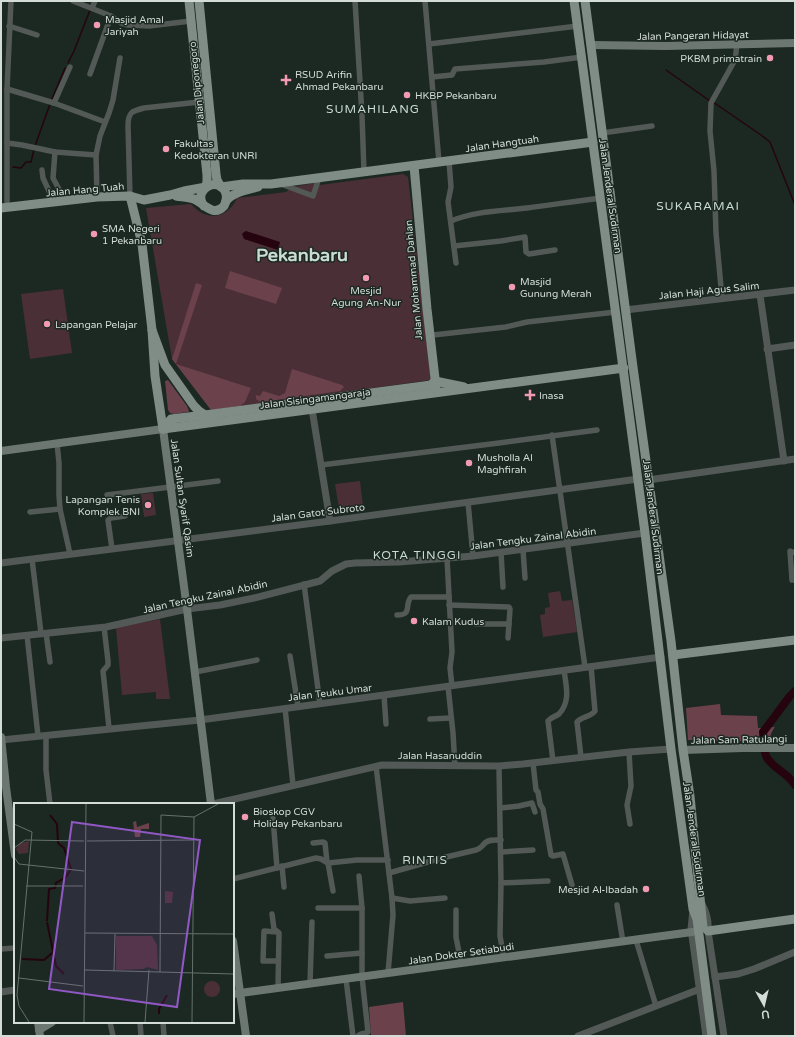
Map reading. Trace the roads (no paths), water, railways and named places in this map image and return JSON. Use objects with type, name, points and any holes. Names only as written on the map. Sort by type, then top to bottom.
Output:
[{"type":"main road","name":"Jalan Diponegoro","points":[[189,1],[207,175],[206,187]]},
{"type":"main road","name":"Jalan Diponegoro","points":[[199,1],[216,174],[217,180],[221,186]]},
{"type":"main road","name":"Jalan Jenderal Sudirman","points":[[574,1],[624,368],[671,749],[693,908],[700,921],[717,1036]]},
{"type":"main road","name":"Jalan Jenderal Sudirman","points":[[585,1],[648,480],[671,641],[702,904],[700,921],[712,1036]]},
{"type":"main road","name":"Jalan Pangeran Hidayat","points":[[591,46],[795,43]]},
{"type":"main road","name":"Jalan Hangtuah","points":[[414,166],[593,142]]},
{"type":"main road","points":[[274,183],[233,195],[222,207],[217,210],[212,210],[204,206],[201,201],[203,190],[212,185],[221,186],[274,183],[414,166]]},
{"type":"main road","name":"Jalan Mohammad Dahlan","points":[[414,166],[429,334],[436,393]]},
{"type":"main road","points":[[221,186],[225,192],[226,201]]},
{"type":"main road","name":"Jalan Hang Tuah","points":[[4,208],[98,197],[130,196],[144,200],[170,196],[184,191],[206,187]]},
{"type":"main road","name":"Jalan Sultan Syarif Qasim","points":[[130,196],[142,244],[152,330],[155,376],[212,803]]},
{"type":"main road","name":"Jalan Hang Tuah","points":[[170,196],[194,199],[204,206]]},
{"type":"main road","points":[[152,330],[165,365],[194,406],[205,415]]},
{"type":"main road","name":"Jalan Sisingamangaraja","points":[[1,451],[624,368]]},
{"type":"main road","name":"Jalan Sisingamangaraja","points":[[163,429],[171,419],[431,385],[435,381],[471,388]]},
{"type":"main road","points":[[298,403],[312,409]]},
{"type":"main road","points":[[661,660],[666,657],[673,659],[795,640]]},
{"type":"main road","points":[[659,643],[663,647],[667,647],[670,645],[671,641]]},
{"type":"main road","points":[[1,736],[4,787],[14,840]]},
{"type":"main road","name":"Jalan Sam Ratulangi","points":[[683,750],[795,748]]},
{"type":"main road","points":[[708,931],[795,919]]},
{"type":"main road","name":"Jalan Dokter Setiabudi","points":[[237,994],[692,932]]},
{"type":"main road","points":[[234,954],[237,994],[246,1036]]},
{"type":"main road","points":[[39,1029],[50,1023]]},
{"type":"street","points":[[4,208],[7,143],[4,115],[7,89],[11,1]]},
{"type":"street","points":[[73,1],[112,16],[121,22],[137,26],[191,21]]},
{"type":"street","points":[[91,8],[95,1]]},
{"type":"street","points":[[355,1],[364,172]]},
{"type":"street","points":[[425,1],[432,77],[444,162],[451,189],[448,202],[456,263]]},
{"type":"street","points":[[90,74],[112,16]]},
{"type":"street","points":[[9,26],[37,35]]},
{"type":"street","points":[[429,44],[578,26]]},
{"type":"street","points":[[722,298],[716,233],[714,171],[710,131],[711,103],[735,60],[737,44]]},
{"type":"street","points":[[432,77],[452,75],[455,69],[544,62],[582,57]]},
{"type":"street","points":[[98,197],[96,155],[100,136],[113,100],[120,58]]},
{"type":"street","points":[[54,103],[70,67]]},
{"type":"street","points":[[7,89],[54,103],[105,122]]},
{"type":"street","points":[[130,196],[128,117],[131,112],[144,108],[199,102]]},
{"type":"street","points":[[602,133],[652,126]]},
{"type":"street","points":[[7,143],[55,152],[96,155]]},
{"type":"street","points":[[55,152],[53,178],[61,193],[63,201]]},
{"type":"street","points":[[42,170],[43,178],[54,202]]},
{"type":"street","points":[[274,183],[313,196],[319,178]]},
{"type":"street","points":[[451,221],[476,213],[601,198]]},
{"type":"street","points":[[454,246],[524,237],[526,252],[529,254],[555,250]]},
{"type":"street","name":"Jalan Haji Agus Salim","points":[[626,310],[795,290]]},
{"type":"street","points":[[760,295],[784,461]]},
{"type":"street","points":[[429,334],[433,335],[506,327],[527,322],[616,312]]},
{"type":"street","points":[[767,349],[795,345]]},
{"type":"street","points":[[312,409],[330,521]]},
{"type":"street","points":[[321,465],[597,430]]},
{"type":"street","points":[[552,435],[595,711],[593,714],[580,719],[578,722],[581,757]]},
{"type":"street","points":[[57,443],[60,509],[70,554]]},
{"type":"street","points":[[648,480],[795,459]]},
{"type":"street","name":"Jalan Gatot Subroto","points":[[1,563],[330,521],[638,479]]},
{"type":"street","points":[[107,495],[218,480]]},
{"type":"street","points":[[468,502],[474,556]]},
{"type":"street","points":[[30,512],[60,509]]},
{"type":"street","points":[[112,549],[108,520],[111,518],[125,516]]},
{"type":"street","name":"Jalan Tengku Zainal Abidin","points":[[1,638],[104,628],[187,609],[220,605],[254,598],[320,580],[332,571],[346,564],[399,562],[474,556],[645,533]]},
{"type":"street","points":[[523,550],[526,578]]},
{"type":"street","points":[[795,553],[790,551],[792,580],[795,580]]},
{"type":"street","points":[[501,552],[503,587]]},
{"type":"street","points":[[447,558],[452,652],[450,668],[451,718],[455,766]]},
{"type":"street","points":[[32,559],[43,633],[50,662]]},
{"type":"street","points":[[304,584],[320,704]]},
{"type":"street","points":[[397,616],[407,612],[411,597],[449,597]]},
{"type":"street","points":[[449,605],[508,606],[510,608],[508,638]]},
{"type":"street","points":[[476,624],[509,624]]},
{"type":"street","points":[[104,628],[108,665],[103,670],[109,728]]},
{"type":"street","points":[[27,635],[42,736],[50,803]]},
{"type":"street","points":[[290,656],[298,706]]},
{"type":"street","points":[[195,672],[257,660]]},
{"type":"street","name":"Jalan Teuku Umar","points":[[1,740],[200,720],[564,670],[661,660]]},
{"type":"street","points":[[553,761],[548,721],[549,718],[556,716],[564,708],[567,701],[564,670]]},
{"type":"street","points":[[384,695],[386,724]]},
{"type":"street","points":[[285,708],[293,785]]},
{"type":"street","points":[[430,719],[451,718]]},
{"type":"street","name":"Jalan Hasanuddin","points":[[216,803],[382,765],[499,766],[671,749]]},
{"type":"street","points":[[629,752],[631,786],[627,802],[630,824]]},
{"type":"street","points":[[533,763],[536,790],[543,809],[551,855],[563,854],[572,885]]},
{"type":"street","points":[[376,766],[392,898],[393,916],[388,973]]},
{"type":"street","points":[[499,766],[501,840],[500,936],[504,958]]},
{"type":"street","points":[[500,808],[532,803],[535,812]]},
{"type":"street","points":[[273,818],[279,867],[284,887]]},
{"type":"street","points":[[389,873],[480,849],[486,842],[491,840],[501,840]]},
{"type":"street","points":[[313,843],[325,843],[333,891]]},
{"type":"street","points":[[501,852],[533,850]]},
{"type":"street","points":[[234,878],[316,858],[322,859],[328,863],[357,860],[388,860]]},
{"type":"street","points":[[358,1036],[368,1032],[362,977],[362,908],[359,876]]},
{"type":"street","points":[[501,884],[548,881]]},
{"type":"street","points":[[392,898],[410,901],[445,898]]},
{"type":"street","points":[[702,904],[708,915],[708,931],[724,1036]]},
{"type":"street","points":[[616,905],[623,942]]},
{"type":"street","points":[[318,908],[362,908]]},
{"type":"street","points":[[693,908],[692,932],[706,1036]]},
{"type":"street","points":[[456,910],[456,937],[461,964]]},
{"type":"street","points":[[272,914],[274,929],[278,932],[278,988]]},
{"type":"street","points":[[310,984],[312,922]]},
{"type":"street","points":[[278,932],[264,931],[263,961],[278,961]]},
{"type":"street","points":[[636,940],[656,1006]]},
{"type":"street","points":[[1,949],[14,948]]},
{"type":"street","points":[[327,956],[362,952]]},
{"type":"street","points":[[715,977],[738,974],[795,952]]},
{"type":"street","points":[[346,979],[353,1036]]},
{"type":"street","points":[[578,1036],[700,989]]},
{"type":"street","points":[[1,992],[14,990]]},
{"type":"street","points":[[110,1023],[113,1036]]},
{"type":"street","points":[[140,1023],[141,1036]]},
{"type":"street","points":[[163,1023],[164,1036]]},
{"type":"waterway","points":[[68,63],[90,10]]},
{"type":"waterway","points":[[52,99],[65,68]]},
{"type":"waterway","points":[[666,70],[710,101]]},
{"type":"waterway","points":[[713,102],[770,142],[795,205]]},
{"type":"waterway","points":[[35,146],[50,104]]},
{"type":"waterway","points":[[13,167],[21,168],[26,162],[31,162],[34,149]]},
{"type":"waterway","points":[[795,691],[763,732],[764,749],[767,758],[773,765],[789,777],[795,785]]},
{"type":"place","name":"Masjid Amal Jariyah","points":[[97,25]]},
{"type":"place","name":"PKBM primatrain","points":[[770,58]]},
{"type":"place","name":"RSUD Arifin Ahmad Pekanbaru","points":[[286,80]]},
{"type":"place","name":"HKBP Pekanbaru","points":[[407,95]]},
{"type":"place","name":"Fakultas Kedokteran UNRI","points":[[166,149]]},
{"type":"place","name":"SMA Negeri 1 Pekanbaru","points":[[94,234]]},
{"type":"place","name":"Mesjid Agung An-Nur","points":[[366,278]]},
{"type":"place","name":"Masjid Gunung Merah","points":[[512,287]]},
{"type":"place","name":"Lapangan Pelajar","points":[[47,324]]},
{"type":"place","name":"Inasa","points":[[530,395]]},
{"type":"place","name":"Musholla Al Maghfirah","points":[[469,463]]},
{"type":"place","name":"Lapangan Tenis Komplek BNI","points":[[148,505]]},
{"type":"place","name":"Kalam Kudus","points":[[414,621]]},
{"type":"place","name":"Bioskop CGV Holiday Pekanbaru","points":[[245,817]]},
{"type":"place","name":"Mesjid Al-Ibadah","points":[[646,889]]},
{"type":"district","name":"SUMAHILANG","points":[[373,109]]},
{"type":"district","name":"SUKARAMAI","points":[[698,206]]},
{"type":"district","name":"Pekanbaru","points":[[302,255]]},
{"type":"district","name":"KOTA TINGGI","points":[[417,555]]},
{"type":"district","name":"RINTIS","points":[[425,860]]}]
